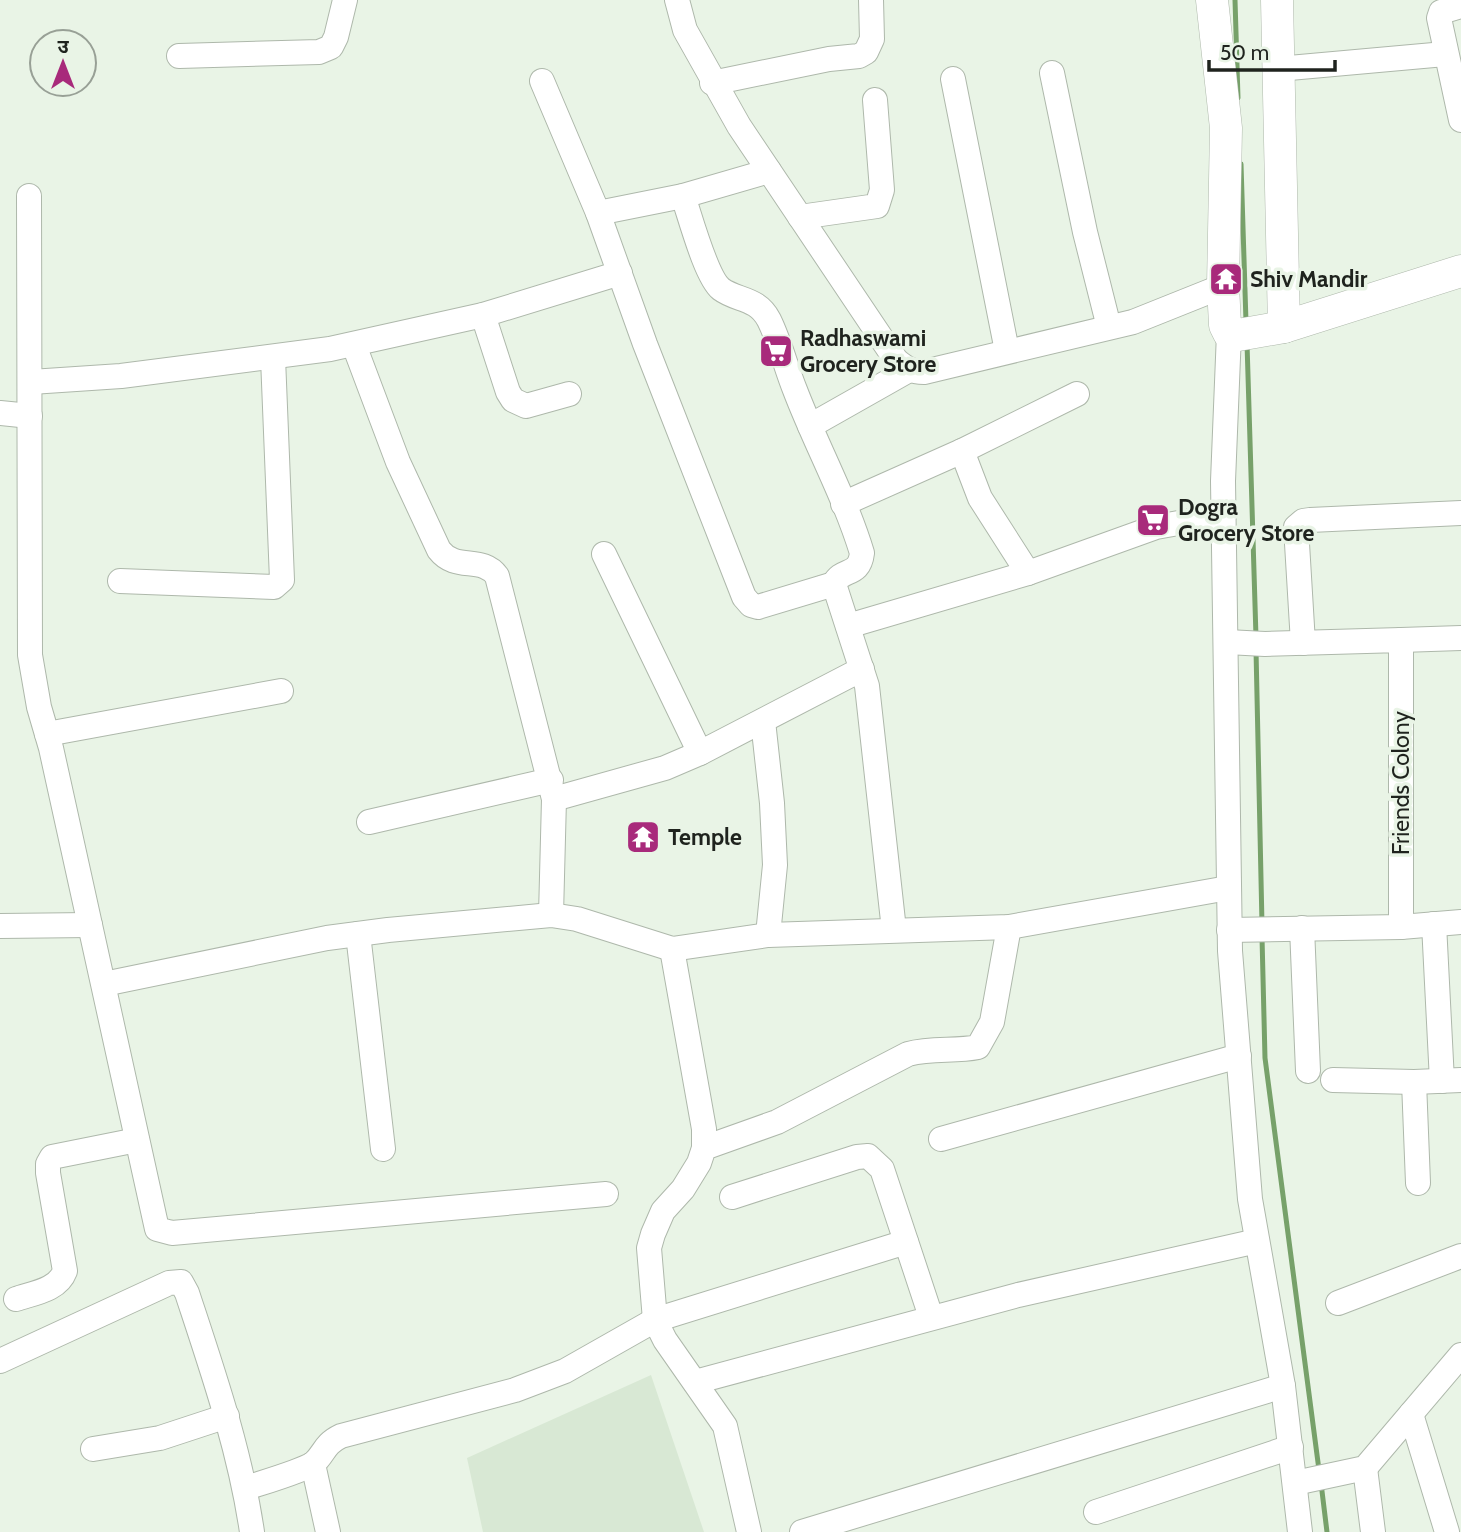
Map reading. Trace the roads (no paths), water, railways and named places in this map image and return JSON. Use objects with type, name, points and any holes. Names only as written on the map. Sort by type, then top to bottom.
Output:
[{"type":"main road","points":[[1212,0],[1226,128],[1223,286],[1225,325],[1250,332],[1461,271]]},
{"type":"main road","points":[[1250,332],[1278,69],[1276,0]]},
{"type":"street","points":[[179,56],[319,52],[331,47],[345,0]]},
{"type":"street","points":[[677,0],[685,30],[712,83],[897,360],[909,370],[924,372],[1133,322],[1223,286]]},
{"type":"street","points":[[712,83],[859,56],[866,52],[872,40],[871,0]]},
{"type":"street","points":[[1461,6],[1441,12],[1439,18],[1461,116]]},
{"type":"street","points":[[1278,69],[1445,54]]},
{"type":"street","points":[[1052,73],[1085,232],[1109,327]]},
{"type":"street","points":[[953,79],[1007,351]]},
{"type":"street","points":[[542,81],[598,213],[744,597],[751,605],[758,607],[834,584]]},
{"type":"street","points":[[800,217],[877,206],[882,190],[875,100]]},
{"type":"street","points":[[598,213],[683,196],[769,171]]},
{"type":"street","points":[[29,196],[30,655],[39,707],[104,984],[153,1220],[157,1228],[162,1232],[172,1233],[606,1194]]},
{"type":"street","points":[[683,196],[716,284],[723,291],[744,298],[758,307],[768,319],[862,553],[861,564],[856,570],[837,578],[834,584],[867,686],[894,930]]},
{"type":"street","points":[[31,382],[121,376],[273,358],[354,345],[483,314],[620,274]]},
{"type":"street","points":[[483,314],[513,400],[526,406],[569,394]]},
{"type":"street","points":[[1250,332],[1224,515],[1246,643],[1228,888],[1240,930],[1239,1056],[1250,1199],[1283,1385],[1300,1532]]},
{"type":"street","points":[[354,345],[398,463],[439,550],[445,558],[489,568],[497,576],[553,789],[551,915]]},
{"type":"street","points":[[120,582],[274,587],[282,580],[273,358]]},
{"type":"street","points":[[810,426],[909,370]]},
{"type":"street","points":[[843,504],[962,451],[1077,394]]},
{"type":"street","points":[[0,413],[30,415]]},
{"type":"street","points":[[962,451],[980,498],[1028,573]]},
{"type":"street","points":[[1303,643],[1296,527],[1303,521],[1461,513]]},
{"type":"street","points":[[848,626],[1028,573],[1156,527],[1224,515]]},
{"type":"street","points":[[604,554],[700,753]]},
{"type":"street","points":[[1246,643],[1461,638]]},
{"type":"street","name":"Friends Colony","points":[[1401,640],[1401,926]]},
{"type":"street","points":[[369,822],[664,768],[700,753],[862,669]]},
{"type":"street","points":[[47,734],[281,691]]},
{"type":"street","points":[[764,721],[775,865],[768,935]]},
{"type":"street","points":[[104,984],[358,934],[551,915],[577,919],[672,949],[768,935],[1009,927],[1228,888]]},
{"type":"street","points":[[1240,930],[1461,922]]},
{"type":"street","points":[[1333,1080],[1452,1080],[1434,924]]},
{"type":"street","points":[[0,926],[90,925]]},
{"type":"street","points":[[704,1148],[777,1122],[908,1054],[924,1049],[978,1047],[992,1022],[1009,927]]},
{"type":"street","points":[[1303,928],[1308,1071]]},
{"type":"street","points":[[358,934],[383,1149]]},
{"type":"street","points":[[672,949],[704,1129],[704,1148],[699,1163],[683,1189],[663,1211],[649,1248],[655,1320],[664,1340],[725,1426],[749,1532]]},
{"type":"street","points":[[941,1139],[1239,1056]]},
{"type":"street","points":[[1415,1082],[1418,1183]]},
{"type":"street","points":[[16,1299],[54,1285],[62,1280],[65,1271],[48,1173],[48,1164],[52,1157],[137,1140]]},
{"type":"street","points":[[732,1196],[868,1156],[882,1169],[931,1317]]},
{"type":"street","points":[[246,1488],[313,1464],[331,1441],[341,1436],[515,1390],[565,1371],[655,1320],[906,1241]]},
{"type":"street","points":[[695,1382],[931,1317],[1257,1241]]},
{"type":"street","points":[[1338,1303],[1461,1256]]},
{"type":"street","points":[[0,1362],[169,1283],[181,1282],[187,1293],[227,1416],[246,1488],[252,1532]]},
{"type":"street","points":[[1295,1483],[1365,1468],[1461,1355]]},
{"type":"street","points":[[802,1532],[871,1522],[1283,1385]]},
{"type":"street","points":[[1411,1414],[1447,1532]]},
{"type":"street","points":[[93,1449],[160,1438],[227,1416]]},
{"type":"street","points":[[1096,1511],[1291,1447]]},
{"type":"street","points":[[313,1464],[328,1532]]},
{"type":"street","points":[[1365,1468],[1373,1532]]},
{"type":"waterway","points":[[1235,0],[1238,98]]},
{"type":"waterway","points":[[1241,164],[1246,322]]},
{"type":"waterway","points":[[1247,343],[1256,637]]},
{"type":"waterway","points":[[1256,650],[1262,924]]},
{"type":"waterway","points":[[1262,937],[1265,1058],[1319,1470]]},
{"type":"waterway","points":[[1321,1483],[1327,1532]]},
{"type":"place","name":"Shiv Mandir","points":[[1226,279]]},
{"type":"place","name":"Radhaswami Grocery Store","points":[[776,351]]},
{"type":"place","name":"Dogra Grocery Store","points":[[1153,520]]},
{"type":"place","name":"Temple","points":[[643,837]]}]
